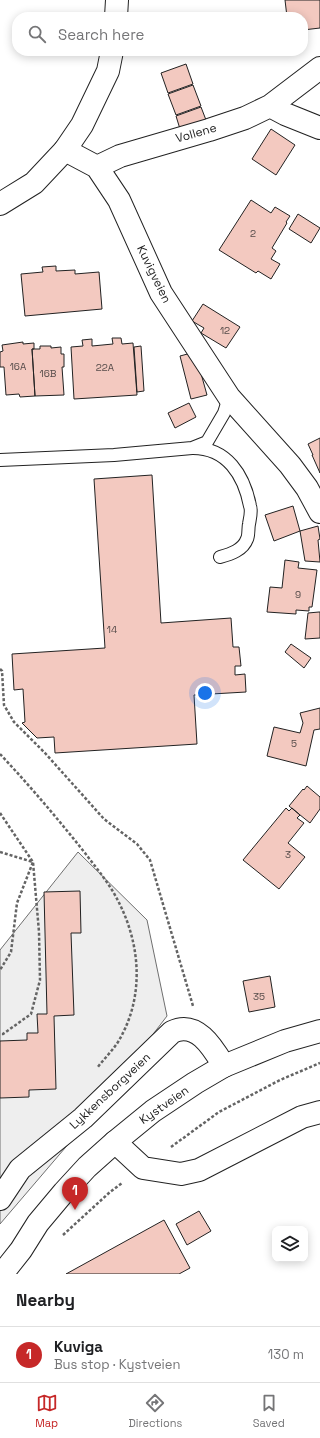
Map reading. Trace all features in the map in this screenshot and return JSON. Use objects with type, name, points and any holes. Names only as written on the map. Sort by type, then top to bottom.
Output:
[{"type":"street","points":[[116,12],[117,0]]},
{"type":"street","points":[[0,204],[34,182],[65,150],[82,125],[108,71],[111,56]]},
{"type":"street","name":"Vollene","points":[[97,167],[120,156],[245,118],[270,106],[320,68]]},
{"type":"street","points":[[270,106],[285,114],[320,128]]},
{"type":"street","points":[[65,150],[97,167]]},
{"type":"street","name":"Kuvigveien","points":[[97,167],[119,200],[161,293],[229,397],[294,471],[307,488],[320,512]]},
{"type":"street","name":"Lykkensborgveien","points":[[0,1199],[20,1169],[83,1118],[172,1032],[179,1028],[193,1030]]},
{"type":"street","points":[[193,1030],[208,1043],[224,1066]]},
{"type":"street","name":"Kystveien","points":[[2,1274],[21,1250],[38,1223],[87,1167],[153,1111],[224,1066],[285,1041],[320,1031]]},
{"type":"street","points":[[115,1142],[142,1168],[181,1174],[199,1170],[302,1117],[320,1112]]},
{"type":"street","name":"Kystveien","points":[[0,1254],[10,1242],[38,1223]]},
{"type":"lane","points":[[192,448],[207,442],[224,413],[229,397]]},
{"type":"lane","points":[[0,460],[114,455],[192,448],[200,448],[216,453],[230,462],[240,476],[251,507],[247,539],[236,552],[220,557]]},
{"type":"path","points":[[0,669],[2,671],[4,705],[14,722],[45,753],[104,820],[137,844],[150,860],[195,1011],[193,1030]]},
{"type":"path","points":[[0,754],[39,797],[78,844],[112,890],[133,937],[137,960],[137,983],[134,1002],[127,1023],[117,1042],[92,1073]]},
{"type":"path","points":[[0,813],[33,862],[39,932],[40,980],[31,1014],[4,1034],[0,1034]]},
{"type":"path","points":[[0,852],[33,862]]},
{"type":"path","points":[[0,970],[11,952],[17,903],[33,862]]},
{"type":"shaded area","points":[[78,852],[147,920],[167,1016],[71,1141],[0,1224],[0,950]]},
{"type":"building","points":[[285,0],[320,0],[320,28],[308,29],[308,12],[286,12]]},
{"type":"building","points":[[186,64],[193,84],[168,93],[161,73]]},
{"type":"building","points":[[193,85],[201,106],[176,115],[168,94]]},
{"type":"building","points":[[201,107],[206,120],[180,129],[176,116]]},
{"type":"building","points":[[271,129],[295,145],[276,175],[252,159]]},
{"type":"building","points":[[251,200],[271,213],[275,207],[290,216],[272,248],[276,251],[271,259],[280,264],[271,279],[258,271],[256,273],[219,250]]},
{"type":"building","points":[[298,214],[320,228],[311,243],[289,229]]},
{"type":"building","points":[[56,266],[56,271],[75,270],[75,274],[99,272],[102,309],[25,316],[21,274],[43,272],[42,267]]},
{"type":"building","points":[[203,304],[240,327],[226,348],[201,333],[204,328],[192,321]]},
{"type":"building","points":[[112,338],[121,338],[122,344],[133,343],[137,395],[74,399],[71,347],[83,346],[82,340],[92,339],[92,346],[113,344]]},
{"type":"building","points":[[23,342],[23,344],[34,343],[34,349],[32,349],[35,396],[20,397],[19,394],[6,395],[4,367],[0,367],[0,352],[3,351],[2,345]]},
{"type":"building","points":[[40,346],[51,346],[51,348],[61,347],[61,354],[64,354],[64,367],[62,367],[64,395],[35,396],[32,349],[40,349]]},
{"type":"building","points":[[141,346],[144,391],[137,392],[134,347]]},
{"type":"building","points":[[195,352],[207,395],[191,399],[180,356]]},
{"type":"building","points":[[189,403],[196,417],[175,428],[168,413]]},
{"type":"building","points":[[320,438],[320,473],[308,444]]},
{"type":"building","points":[[152,475],[161,623],[231,618],[233,647],[239,647],[241,666],[235,666],[235,675],[245,674],[246,692],[194,695],[197,744],[55,753],[54,737],[37,738],[22,723],[25,722],[23,689],[14,690],[12,654],[105,648],[94,479]]},
{"type":"building","points":[[293,506],[300,531],[274,541],[265,515]]},
{"type":"building","points":[[318,526],[320,539],[318,540],[320,562],[305,561],[300,531]]},
{"type":"building","points":[[285,560],[299,562],[298,568],[317,570],[312,607],[309,607],[309,611],[296,610],[296,614],[267,612],[270,587],[282,588]]},
{"type":"building","points":[[320,612],[320,638],[305,639],[308,613]]},
{"type":"building","points":[[291,644],[311,658],[304,668],[285,652]]},
{"type":"building","points":[[320,708],[320,729],[314,730],[306,766],[267,756],[274,727],[300,733],[303,723],[300,713]]},
{"type":"building","points":[[307,786],[320,797],[320,809],[310,823],[289,806]]},
{"type":"building","points":[[286,808],[289,811],[292,808],[300,815],[297,818],[304,823],[288,843],[305,857],[279,889],[243,860]]},
{"type":"building","points":[[80,891],[81,933],[71,933],[74,1015],[54,1016],[56,1089],[29,1090],[29,1097],[0,1098],[0,1041],[27,1040],[27,1033],[38,1033],[37,1014],[47,1014],[44,892]]},
{"type":"building","points":[[270,976],[275,1007],[249,1012],[243,981]]},
{"type":"building","points":[[199,1211],[211,1231],[187,1245],[176,1224]]},
{"type":"building","points":[[164,1220],[190,1268],[179,1274],[66,1274]]},
{"type":"place","name":"Kuviga","points":[[75,1210]]}]
